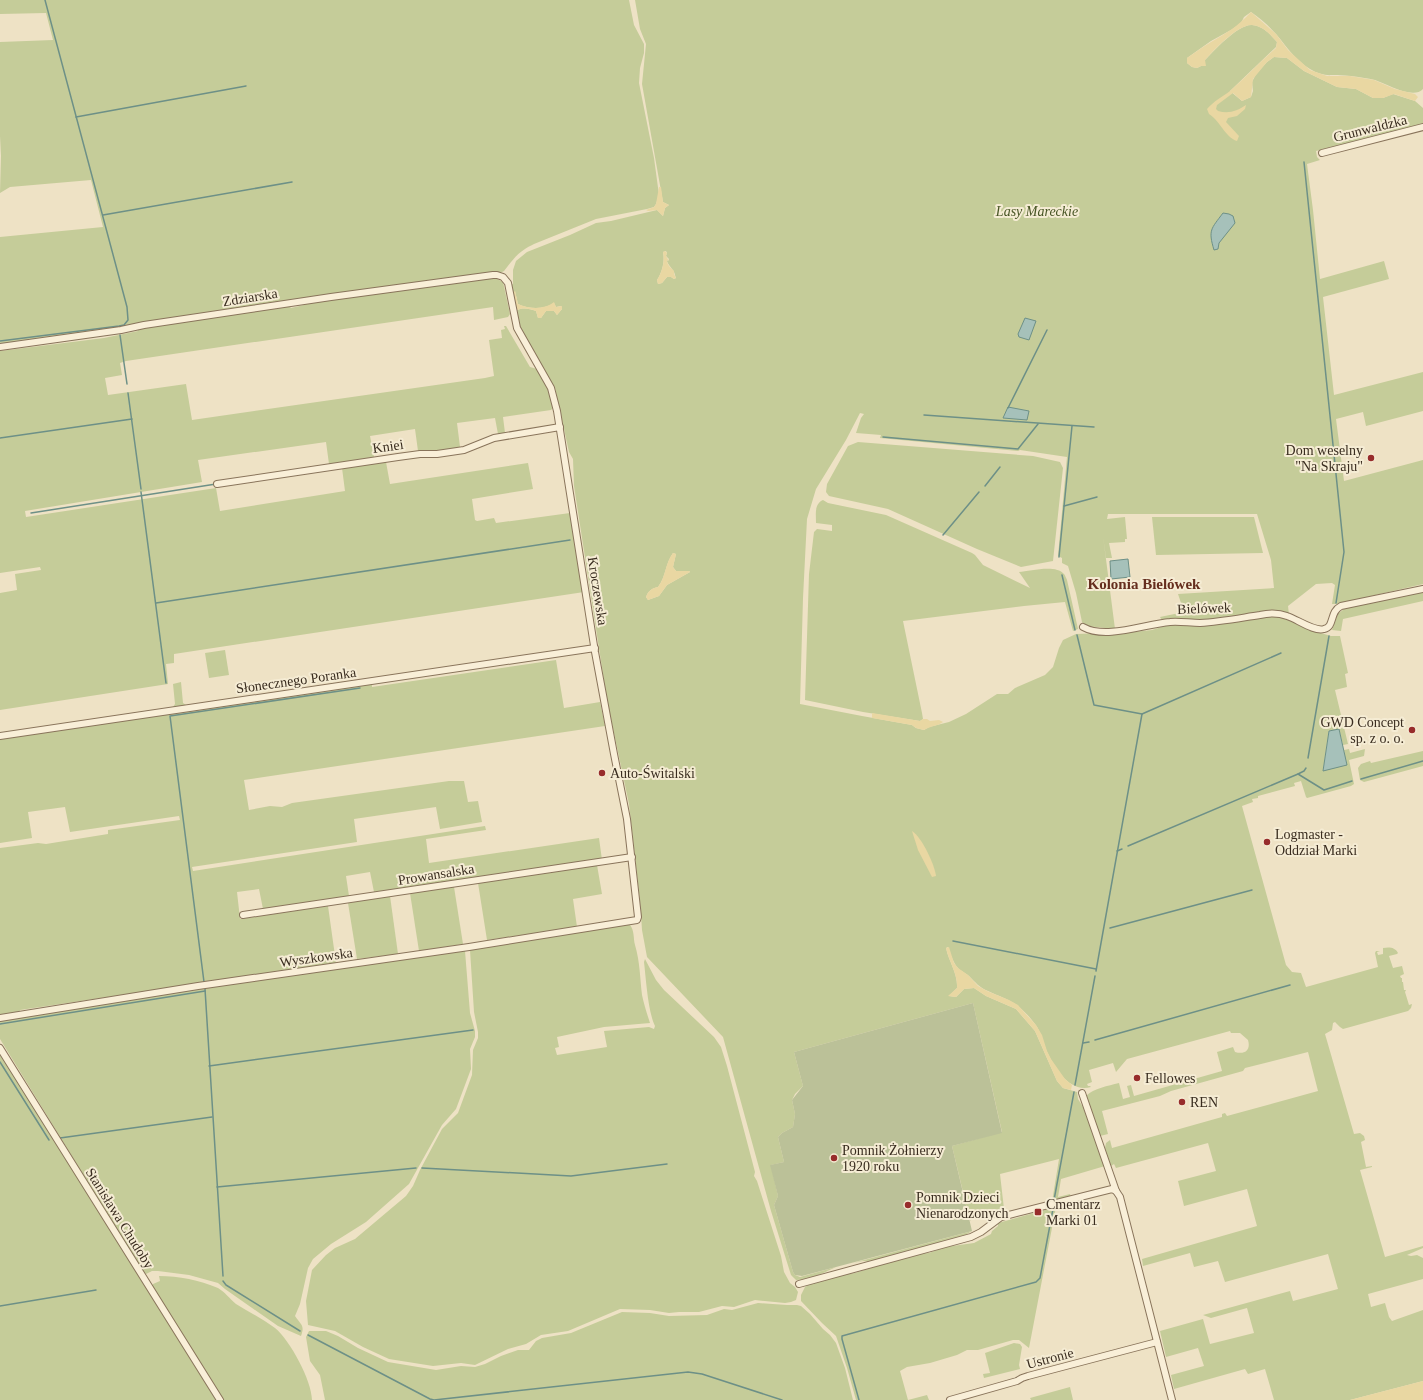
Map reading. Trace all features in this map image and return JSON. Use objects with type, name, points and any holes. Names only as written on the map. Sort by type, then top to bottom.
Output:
[{"type":"street","name":"Grunwaldzka","points":[[1322,153],[1423,127]]},
{"type":"street","name":"Zdziarska","points":[[0,347],[339,296],[493,275],[503,276]]},
{"type":"street","name":"Kroczewska","points":[[503,276],[508,283],[517,328],[551,388],[555,399],[595,648],[627,819],[638,917],[636,920]]},
{"type":"street","name":"Kniei","points":[[217,484],[398,457],[420,454],[438,454],[464,450],[494,438],[560,427]]},
{"type":"street","name":"Bielówek","points":[[1083,627],[1092,631],[1109,631],[1171,622],[1201,623],[1276,614],[1287,616],[1317,629],[1324,629],[1330,625],[1335,611],[1341,606],[1423,589]]},
{"type":"street","name":"Słonecznego Poranka","points":[[0,736],[595,648]]},
{"type":"street","name":"Prowansalska","points":[[244,915],[632,856]]},
{"type":"street","name":"Wyszkowska","points":[[0,1018],[198,986],[461,948],[636,920]]},
{"type":"street","name":"Stanisława Chudoby","points":[[0,1048],[220,1400]]},
{"type":"street","points":[[1082,1093],[1116,1191],[1120,1197],[1172,1400]]},
{"type":"street","points":[[799,1284],[971,1237],[981,1232],[1001,1217],[1104,1190],[1112,1189],[1116,1191]]},
{"type":"street","name":"Ustronie","points":[[950,1400],[1014,1382],[1028,1376],[1157,1342]]},
{"type":"green space","points":[[0,0],[629,0],[634,25],[644,44],[639,83],[654,158],[659,195],[654,207],[596,219],[534,244],[521,252],[502,272],[0,344],[0,237],[103,227],[91,180],[10,187],[0,193],[0,42],[53,40],[46,13],[0,14]]},
{"type":"green space","name":"Lasy Mareckie","points":[[635,0],[1423,0],[1423,89],[1419,92],[1407,92],[1375,80],[1346,75],[1325,75],[1315,72],[1300,62],[1276,34],[1261,19],[1251,12],[1244,17],[1241,23],[1211,41],[1187,58],[1187,63],[1192,67],[1197,68],[1205,66],[1205,60],[1233,33],[1246,26],[1252,25],[1260,27],[1266,31],[1277,42],[1276,47],[1230,91],[1242,101],[1251,97],[1253,91],[1252,82],[1256,74],[1274,57],[1287,58],[1304,71],[1337,87],[1356,89],[1373,98],[1383,98],[1393,94],[1415,101],[1423,108],[1423,125],[1316,151],[1317,157],[1320,160],[1307,164],[1320,279],[1384,261],[1389,279],[1323,297],[1334,395],[1423,372],[1423,411],[1366,426],[1363,412],[1336,419],[1344,481],[1423,460],[1423,584],[1332,604],[1335,585],[1332,583],[1316,584],[1288,606],[1289,615],[1280,613],[1261,613],[1208,621],[1162,620],[1160,617],[1184,612],[1178,594],[1274,588],[1271,560],[1257,514],[1108,514],[1107,519],[1125,517],[1127,539],[1125,539],[1125,542],[1109,543],[1112,558],[1106,558],[1103,536],[1115,629],[1086,626],[1082,622],[1076,593],[1068,566],[1062,563],[1062,558],[1058,556],[1067,457],[1020,450],[880,438],[881,435],[856,433],[861,418],[864,414],[860,413],[846,440],[816,489],[807,519],[800,704],[912,725],[916,728],[924,730],[929,727],[949,722],[966,714],[997,694],[1008,694],[1015,688],[1045,675],[1053,667],[1063,640],[1076,634],[1133,632],[1152,630],[1171,624],[1184,625],[1215,623],[1270,616],[1287,618],[1314,631],[1331,636],[1340,636],[1348,673],[1345,674],[1347,687],[1335,690],[1348,744],[1343,745],[1339,729],[1329,731],[1323,770],[1346,765],[1344,750],[1349,749],[1350,753],[1365,749],[1364,756],[1349,760],[1354,784],[1307,798],[1301,781],[1294,783],[1295,786],[1258,796],[1258,798],[1252,799],[1253,802],[1242,806],[1286,965],[1292,972],[1301,973],[1306,987],[1378,967],[1375,953],[1376,951],[1380,951],[1377,952],[1378,955],[1383,954],[1383,948],[1392,948],[1398,953],[1389,956],[1393,968],[1402,966],[1404,974],[1400,976],[1402,978],[1404,990],[1406,990],[1405,992],[1409,1005],[1412,1004],[1411,1008],[1408,1011],[1343,1029],[1335,1022],[1333,1023],[1332,1030],[1325,1034],[1354,1134],[1360,1133],[1364,1136],[1365,1140],[1361,1142],[1366,1167],[1372,1167],[1360,1170],[1385,1257],[1423,1246],[1423,1248],[1407,1255],[1417,1255],[1423,1258],[1423,1279],[1368,1294],[1371,1307],[1385,1303],[1389,1317],[1392,1321],[1423,1310],[1423,1381],[1350,1400],[1274,1400],[1265,1369],[1248,1374],[1245,1369],[1174,1389],[1171,1375],[1204,1366],[1198,1348],[1166,1357],[1160,1331],[1203,1319],[1210,1344],[1254,1333],[1247,1308],[1211,1318],[1203,1315],[1290,1291],[1293,1301],[1338,1289],[1328,1254],[1225,1282],[1218,1261],[1194,1267],[1190,1253],[1143,1266],[1142,1259],[1257,1226],[1247,1189],[1184,1206],[1178,1181],[1216,1171],[1208,1143],[1116,1168],[1114,1164],[1111,1166],[1105,1148],[1106,1143],[1110,1140],[1112,1148],[1222,1117],[1222,1114],[1225,1113],[1227,1116],[1318,1091],[1308,1052],[1245,1068],[1243,1071],[1171,1091],[1160,1096],[1102,1111],[1108,1134],[1100,1136],[1087,1102],[1086,1096],[1089,1093],[1119,1083],[1123,1099],[1130,1097],[1127,1086],[1131,1085],[1134,1096],[1222,1071],[1217,1052],[1233,1047],[1235,1052],[1242,1053],[1249,1047],[1248,1040],[1240,1033],[1231,1033],[1230,1031],[1127,1059],[1116,1072],[1113,1063],[1089,1070],[1092,1082],[1087,1084],[1091,1087],[1083,1088],[1076,1086],[1064,1078],[1054,1065],[1047,1052],[1039,1030],[1029,1017],[1015,1004],[982,988],[959,969],[951,956],[948,947],[946,948],[957,983],[957,988],[949,996],[956,997],[964,989],[974,988],[986,996],[1016,1009],[1035,1031],[1057,1081],[1063,1088],[1077,1092],[1078,1099],[1083,1107],[1105,1166],[1061,1179],[1058,1197],[1070,1194],[1071,1197],[1052,1202],[1059,1159],[1000,1174],[1004,1209],[973,1216],[970,1221],[952,1146],[1002,1132],[973,1003],[794,1052],[803,1086],[795,1094],[792,1100],[795,1114],[793,1127],[778,1137],[784,1162],[771,1165],[778,1196],[774,1205],[795,1275],[800,1277],[836,1267],[806,1279],[796,1280],[791,1275],[771,1211],[723,1037],[647,957],[642,930],[629,804],[607,700],[574,486],[573,459],[569,452],[555,388],[520,330],[510,285],[513,284],[513,270],[516,261],[527,252],[596,223],[657,210],[663,216],[665,208],[669,205],[663,202],[642,84],[646,44],[640,29]],"holes":[[[666,251],[666,256],[669,259],[668,261],[666,259],[676,278],[674,279],[667,277],[662,283],[658,284],[657,280],[662,270],[664,256],[663,252]],[[515,291],[518,304],[522,306],[541,308],[554,303],[556,307],[561,306],[562,309],[557,315],[554,311],[546,311],[541,318],[538,318],[536,311],[516,309]],[[673,553],[676,554],[673,567],[676,571],[690,572],[667,585],[659,596],[648,600],[646,597],[650,590],[658,587],[661,583],[670,557]]]},
{"type":"green space","points":[[487,278],[497,279],[503,282],[510,314],[508,317],[494,320],[493,307],[126,361],[120,363],[122,375],[105,378],[108,395],[186,384],[192,420],[485,378],[494,376],[489,340],[502,338],[501,330],[505,329],[504,326],[506,326],[530,367],[537,369],[547,386],[554,407],[551,410],[503,417],[505,433],[498,434],[495,418],[457,423],[460,447],[438,451],[418,451],[415,429],[370,436],[374,457],[329,464],[326,442],[198,460],[202,482],[25,511],[26,517],[216,488],[220,511],[345,491],[342,468],[386,462],[390,484],[528,463],[533,489],[472,499],[475,520],[477,521],[494,518],[496,523],[570,513],[584,592],[174,654],[174,663],[166,664],[168,684],[0,710],[0,593],[17,590],[15,574],[41,570],[40,567],[0,573],[0,351],[104,338],[138,331],[137,329],[151,326],[289,306],[291,308],[304,304]]},
{"type":"green space","points":[[858,442],[1033,456],[1060,462],[1063,468],[1053,561],[1021,567],[888,509],[829,496],[826,492],[827,484],[848,446]]},
{"type":"green space","points":[[823,500],[828,503],[886,515],[972,553],[983,565],[1030,588],[1019,572],[1049,569],[1060,571],[1064,574],[1067,580],[1078,629],[1073,631],[1065,602],[903,621],[923,719],[920,721],[863,712],[805,700],[809,574],[814,532],[817,529],[832,531],[832,525],[816,523],[817,507]]},
{"type":"green space","points":[[1152,517],[1254,517],[1263,553],[1156,555]]},
{"type":"green space","points":[[1423,591],[1423,601],[1343,619],[1341,631],[1332,630],[1338,614],[1344,609]]},
{"type":"green space","points":[[225,650],[229,675],[209,678],[205,653]]},
{"type":"green space","points":[[556,660],[564,708],[600,702],[605,726],[244,780],[249,810],[270,806],[282,807],[292,803],[449,781],[464,781],[468,802],[478,801],[482,822],[440,829],[436,807],[354,819],[357,842],[192,867],[193,871],[485,826],[486,830],[426,839],[429,863],[599,838],[602,860],[374,892],[370,872],[346,876],[349,896],[263,909],[259,889],[237,892],[240,919],[328,906],[336,963],[20,1010],[19,1013],[0,1016],[0,848],[38,843],[46,844],[108,834],[108,830],[180,820],[179,816],[70,832],[65,807],[28,812],[32,838],[0,843],[0,739],[372,683],[372,687]]},
{"type":"green space","points":[[181,682],[183,703],[186,705],[173,707],[175,704],[173,684]]},
{"type":"green space","points":[[1423,751],[1423,766],[1364,782],[1360,780],[1358,768],[1361,764]]},
{"type":"green space","points":[[597,865],[602,894],[573,899],[577,927],[487,940],[478,883]]},
{"type":"green space","points":[[454,887],[463,944],[419,951],[410,893]]},
{"type":"green space","points":[[390,896],[398,954],[357,959],[348,903]]},
{"type":"green space","points":[[629,924],[633,931],[639,964],[642,995],[650,1023],[604,1027],[557,1037],[559,1047],[555,1048],[557,1055],[607,1047],[604,1031],[649,1027],[654,1029],[655,1026],[648,995],[644,962],[645,959],[656,980],[664,990],[714,1037],[721,1047],[755,1172],[754,1176],[757,1181],[781,1256],[784,1272],[790,1283],[798,1292],[796,1300],[785,1303],[755,1300],[734,1307],[722,1306],[699,1312],[669,1313],[650,1310],[620,1309],[568,1331],[541,1335],[526,1344],[508,1349],[475,1365],[461,1363],[433,1366],[389,1359],[363,1347],[335,1331],[308,1325],[306,1301],[312,1270],[326,1255],[335,1248],[355,1239],[406,1196],[413,1186],[442,1129],[458,1113],[472,1075],[473,1050],[478,1038],[474,1012],[470,950]]},
{"type":"green space","points":[[465,951],[470,1013],[475,1031],[475,1037],[470,1049],[471,1069],[456,1109],[442,1125],[409,1184],[366,1222],[331,1244],[313,1259],[308,1268],[300,1304],[295,1316],[301,1323],[301,1336],[278,1326],[218,1283],[189,1275],[158,1271],[152,1271],[146,1274],[143,1272],[0,1039],[0,1021],[274,977]]},
{"type":"green space","points":[[973,1003],[1002,1133],[952,1146],[972,1231],[802,1276],[795,1275],[774,1205],[778,1196],[770,1165],[784,1162],[778,1137],[793,1127],[795,1114],[792,1100],[803,1086],[794,1052]]},
{"type":"green space","points":[[0,1053],[140,1276],[216,1400],[0,1400]]},
{"type":"green space","points":[[1056,1207],[1029,1348],[1019,1340],[1013,1340],[978,1350],[967,1350],[957,1355],[930,1363],[907,1367],[900,1371],[908,1400],[856,1400],[836,1336],[801,1301],[801,1295],[805,1287],[810,1283],[855,1273],[916,1254],[929,1253],[945,1247],[974,1243],[991,1234],[992,1231],[998,1226],[998,1223]]},
{"type":"green space","points":[[972,1231],[962,1237],[871,1262],[863,1261],[853,1263]]},
{"type":"green space","points":[[159,1276],[189,1279],[218,1288],[236,1304],[275,1328],[287,1342],[299,1361],[308,1382],[312,1400],[223,1400],[152,1286],[160,1281]]},
{"type":"green space","points":[[758,1303],[797,1305],[801,1306],[810,1314],[836,1343],[845,1368],[853,1400],[325,1400],[320,1375],[310,1361],[306,1337],[309,1331],[326,1331],[388,1362],[436,1370],[461,1366],[475,1367],[485,1364],[518,1350],[529,1350],[536,1341],[542,1338],[571,1333],[622,1312],[650,1313],[669,1316],[707,1315],[724,1309],[732,1310]]},
{"type":"green space","points":[[1014,1343],[1020,1344],[1022,1347],[1019,1365],[1020,1369],[984,1378],[983,1374],[990,1373],[985,1353]]},
{"type":"green space","points":[[1070,1387],[1073,1400],[1031,1400],[1030,1398]]},
{"type":"green space","points":[[927,1395],[929,1400],[908,1400]]},
{"type":"sand","points":[[1251,12],[1276,34],[1288,50],[1310,70],[1327,76],[1350,76],[1374,80],[1395,89],[1415,94],[1418,97],[1415,101],[1394,94],[1383,98],[1373,98],[1356,89],[1337,87],[1304,71],[1287,58],[1274,57],[1267,62],[1253,79],[1251,97],[1242,101],[1233,93],[1217,105],[1216,109],[1218,111],[1229,112],[1246,105],[1245,109],[1237,116],[1228,118],[1226,122],[1239,136],[1237,141],[1233,139],[1209,114],[1207,109],[1215,101],[1230,91],[1276,48],[1277,42],[1269,33],[1260,27],[1252,25],[1246,26],[1233,33],[1205,60],[1206,66],[1197,68],[1192,67],[1187,63],[1187,58],[1232,29]]},
{"type":"sand","points":[[659,187],[661,187],[663,202],[669,205],[665,208],[663,216],[657,210],[646,210],[654,207],[656,204]]},
{"type":"sand","points":[[665,251],[667,253],[666,256],[669,261],[667,260],[669,266],[674,271],[676,278],[674,279],[667,277],[662,283],[658,284],[657,280],[663,267],[663,252]]},
{"type":"sand","points":[[515,291],[518,304],[522,306],[536,308],[550,305],[554,302],[556,307],[562,306],[562,309],[557,315],[554,311],[546,311],[541,318],[538,318],[536,311],[516,309]]},
{"type":"sand","points":[[673,553],[676,554],[673,567],[676,571],[690,572],[667,585],[659,596],[648,600],[646,597],[650,590],[658,587],[661,583],[668,561]]},
{"type":"sand","points":[[872,713],[920,721],[927,719],[930,721],[939,720],[943,722],[924,730],[916,728],[912,725],[872,718]]},
{"type":"sand","points":[[912,831],[920,839],[927,852],[936,876],[932,877],[918,850]]},
{"type":"sand","points":[[949,947],[954,963],[978,986],[1018,1005],[1036,1025],[1042,1035],[1051,1059],[1065,1079],[1072,1085],[1071,1090],[1063,1088],[1057,1081],[1035,1031],[1016,1009],[986,996],[974,988],[964,989],[956,997],[948,996],[957,988],[955,973],[946,948]]},
{"type":"sand","points":[[1423,1381],[1423,1400],[1350,1400]]},
{"type":"water","points":[[1223,213],[1233,216],[1235,223],[1219,243],[1218,249],[1214,250],[1211,234],[1213,226]]},
{"type":"water","points":[[1025,318],[1036,321],[1029,340],[1019,337],[1018,334]]},
{"type":"water","points":[[1008,407],[1029,411],[1027,420],[1003,418]]},
{"type":"water","points":[[1128,559],[1130,577],[1111,579],[1110,561]]},
{"type":"water","points":[[1339,729],[1347,765],[1323,771],[1329,731]]},
{"type":"waterway","points":[[0,341],[119,326],[124,325],[128,320],[127,307],[45,0]]},
{"type":"waterway","points":[[76,117],[246,86]]},
{"type":"waterway","points":[[1304,162],[1344,552],[1336,603]]},
{"type":"waterway","points":[[103,215],[292,182]]},
{"type":"waterway","points":[[1008,408],[1047,330]]},
{"type":"waterway","points":[[120,335],[127,384]]},
{"type":"waterway","points":[[128,393],[141,489]]},
{"type":"waterway","points":[[924,415],[1094,427]]},
{"type":"waterway","points":[[0,438],[132,419]]},
{"type":"waterway","points":[[883,437],[1018,449],[1038,424]]},
{"type":"waterway","points":[[1059,557],[1072,426]]},
{"type":"waterway","points":[[985,486],[1000,467]]},
{"type":"waterway","points":[[31,513],[216,484]]},
{"type":"waterway","points":[[141,492],[166,683]]},
{"type":"waterway","points":[[943,535],[979,492]]},
{"type":"waterway","points":[[1064,506],[1097,497]]},
{"type":"waterway","points":[[156,603],[570,540]]},
{"type":"waterway","points":[[1062,575],[1075,630]]},
{"type":"waterway","points":[[1077,635],[1094,705],[1142,714]]},
{"type":"waterway","points":[[1308,758],[1329,636]]},
{"type":"waterway","points":[[1096,971],[1142,714],[1281,653]]},
{"type":"waterway","points":[[204,982],[170,716],[360,688]]},
{"type":"waterway","points":[[1361,779],[1423,761]]},
{"type":"waterway","points":[[1298,774],[1306,768]]},
{"type":"waterway","points":[[1128,846],[1298,774],[1324,790],[1352,781]]},
{"type":"waterway","points":[[1117,851],[1122,849]]},
{"type":"waterway","points":[[1110,928],[1252,890]]},
{"type":"waterway","points":[[953,941],[1096,969]]},
{"type":"waterway","points":[[1075,1085],[1095,976]]},
{"type":"waterway","points":[[1095,1040],[1290,985]]},
{"type":"waterway","points":[[205,989],[223,1276]]},
{"type":"waterway","points":[[0,1024],[205,991]]},
{"type":"waterway","points":[[209,1066],[473,1030]]},
{"type":"waterway","points":[[1083,1043],[1089,1042]]},
{"type":"waterway","points":[[0,1062],[49,1140]]},
{"type":"waterway","points":[[1054,1200],[1074,1092]]},
{"type":"waterway","points":[[60,1138],[212,1117]]},
{"type":"waterway","points":[[422,1168],[571,1176],[667,1164]]},
{"type":"waterway","points":[[217,1187],[416,1168]]},
{"type":"waterway","points":[[859,1400],[842,1336],[1036,1282],[1040,1278],[1053,1209]]},
{"type":"waterway","points":[[223,1281],[226,1285],[300,1331]]},
{"type":"waterway","points":[[0,1306],[96,1290]]},
{"type":"waterway","points":[[308,1335],[434,1400],[688,1372],[702,1374],[782,1400]]},
{"type":"place","name":"Dom weselny \"Na Skraju\"","points":[[1371,458]]},
{"type":"place","name":"GWD Concept sp. z o. o.","points":[[1412,730]]},
{"type":"place","name":"Auto-Świtalski","points":[[602,773]]},
{"type":"place","name":"Logmaster - Oddział Marki","points":[[1267,842]]},
{"type":"place","name":"Fellowes","points":[[1137,1078]]},
{"type":"place","name":"REN","points":[[1182,1102]]},
{"type":"place","name":"Pomnik Żołnierzy 1920 roku","points":[[834,1158]]},
{"type":"place","name":"Pomnik Dzieci Nienarodzonych","points":[[908,1205]]},
{"type":"place","name":"Cmentarz Marki 01","points":[[1038,1212]]},
{"type":"district","name":"Kolonia Bielówek","points":[[1144,584]]}]
